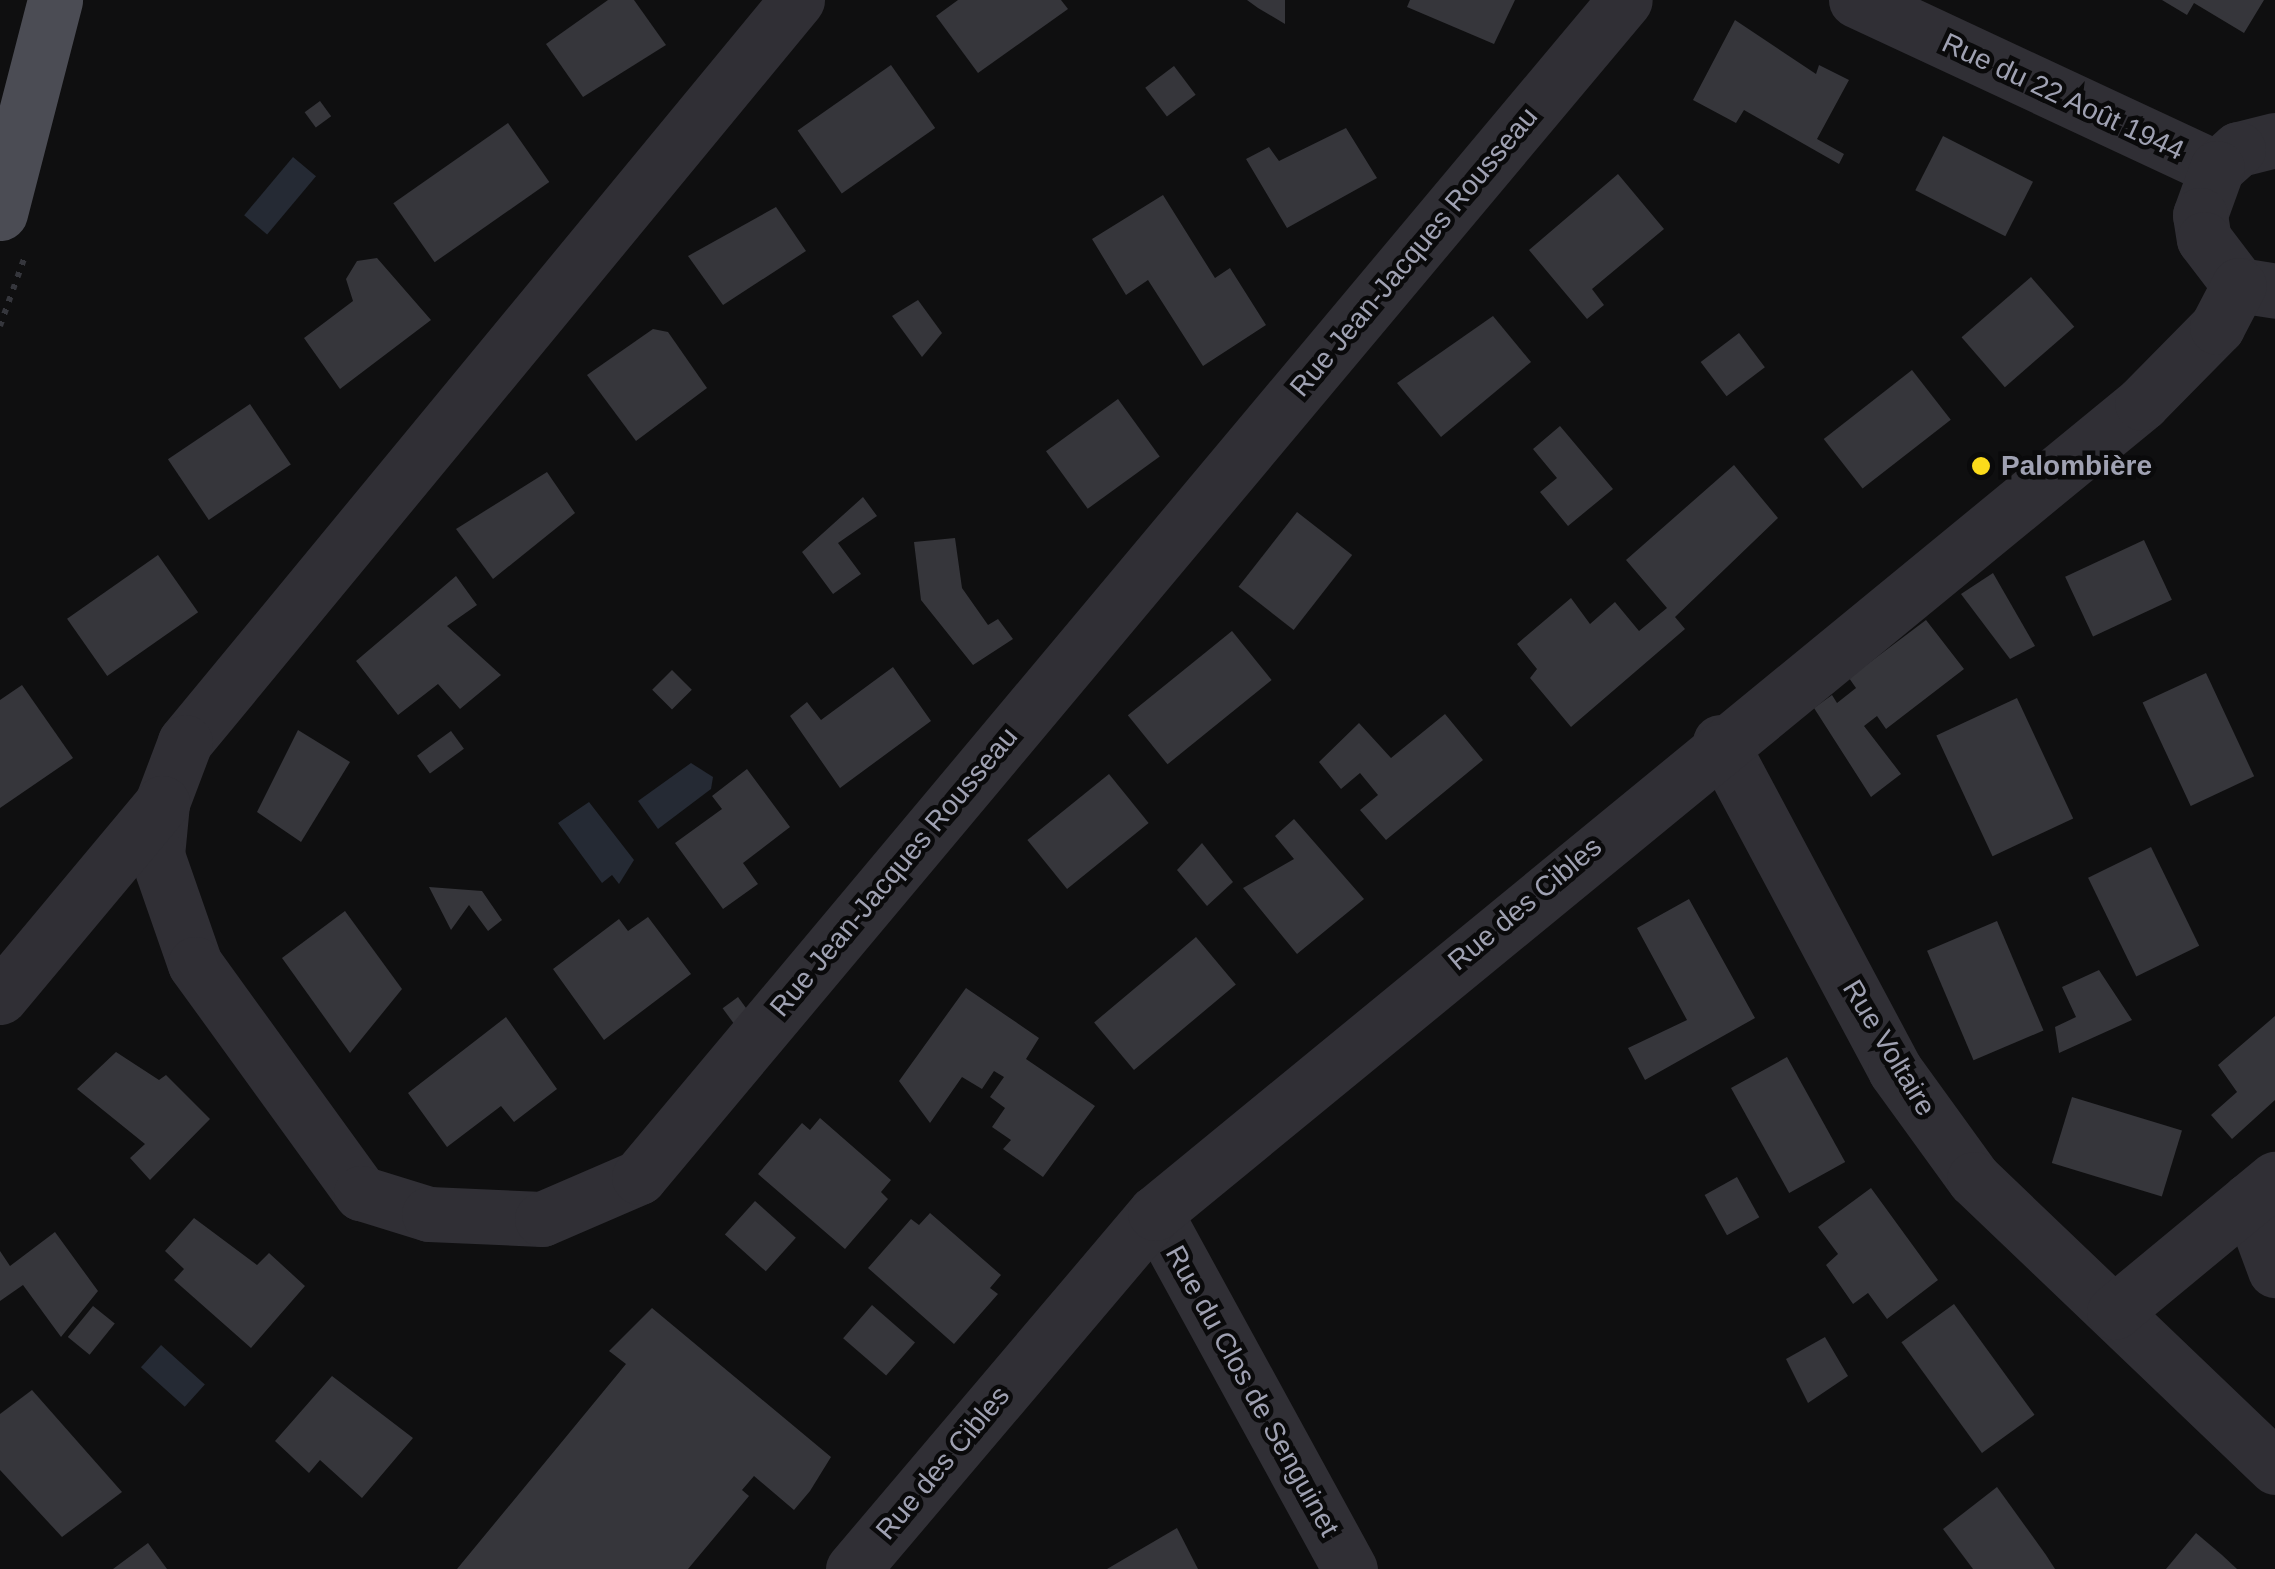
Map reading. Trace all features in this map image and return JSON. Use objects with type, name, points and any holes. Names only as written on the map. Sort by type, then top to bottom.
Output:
[{"type":"main road","points":[[0,213],[55,0]]},
{"type":"street","name":"Rue Jean-Jacques Rousseau","points":[[796,0],[184,742],[162,802],[157,855],[195,964],[361,1193],[429,1214],[542,1219],[638,1177],[1625,0]]},
{"type":"street","name":"Rue du 22 Août 1944","points":[[1856,0],[2216,168]]},
{"type":"street","points":[[2257,288],[2204,240],[2200,215],[2216,168],[2238,149],[2275,140]]},
{"type":"street","name":"Rue des Cibles","points":[[853,1569],[1155,1213],[1720,742],[2142,403],[2257,288]]},
{"type":"street","name":"Rue Voltaire","points":[[1720,742],[1896,1070],[1974,1179],[2275,1466]]},
{"type":"street","name":"Rue Jean-Jacques Rousseau","points":[[0,997],[162,802]]},
{"type":"street","points":[[2114,1312],[2262,1190]]},
{"type":"street","points":[[2262,1190],[2275,1270]]},
{"type":"street","name":"Rue du Clos de Senguinet","points":[[1155,1213],[1350,1569]]},
{"type":"shaded area","points":[[293,157],[316,176],[267,235],[244,215]]},
{"type":"shaded area","points":[[691,763],[713,777],[711,789],[658,829],[638,801]]},
{"type":"shaded area","points":[[589,802],[634,860],[619,884],[612,875],[602,883],[558,823]]},
{"type":"shaded area","points":[[161,1345],[205,1384],[185,1407],[141,1367]]},
{"type":"building","points":[[608,0],[634,0],[666,45],[583,97],[546,44]]},
{"type":"building","points":[[958,0],[1061,0],[1068,9],[978,73],[936,16]]},
{"type":"building","points":[[1247,0],[1285,0],[1285,24],[1258,8]]},
{"type":"building","points":[[1410,0],[1515,0],[1494,44],[1407,7]]},
{"type":"building","points":[[2162,0],[2264,0],[2244,33],[2194,3],[2187,15]]},
{"type":"building","points":[[1735,20],[1816,74],[1819,65],[1849,80],[1817,139],[1844,154],[1839,164],[1744,110],[1736,123],[1693,100]]},
{"type":"building","points":[[891,65],[935,128],[842,193],[798,130]]},
{"type":"building","points":[[1174,66],[1196,95],[1167,116],[1145,88]]},
{"type":"building","points":[[320,101],[331,116],[316,128],[305,112]]},
{"type":"building","points":[[508,123],[549,182],[435,262],[393,203]]},
{"type":"building","points":[[1346,128],[1377,178],[1287,228],[1246,159],[1269,147],[1279,161]]},
{"type":"building","points":[[1943,136],[2033,182],[2005,236],[1915,190]]},
{"type":"building","points":[[1618,174],[1664,229],[1592,289],[1604,305],[1587,319],[1529,250]]},
{"type":"building","points":[[1163,195],[1215,278],[1230,268],[1266,325],[1203,366],[1148,280],[1126,295],[1092,239]]},
{"type":"building","points":[[776,207],[806,251],[723,305],[688,256]]},
{"type":"building","points":[[377,258],[431,320],[340,389],[304,338],[353,301],[346,279],[357,261]]},
{"type":"building","points":[[2031,277],[2074,327],[2005,387],[1962,337]]},
{"type":"building","points":[[918,300],[942,333],[922,357],[892,316]]},
{"type":"building","points":[[1493,316],[1531,362],[1441,437],[1397,383]]},
{"type":"building","points":[[653,329],[668,332],[707,388],[636,441],[587,375]]},
{"type":"building","points":[[1739,333],[1765,367],[1727,396],[1701,362]]},
{"type":"building","points":[[1912,370],[1951,420],[1863,489],[1824,439]]},
{"type":"building","points":[[1118,399],[1160,456],[1088,509],[1046,451]]},
{"type":"building","points":[[250,404],[291,465],[209,520],[168,459]]},
{"type":"building","points":[[1560,426],[1613,489],[1568,526],[1540,492],[1557,478],[1533,449]]},
{"type":"building","points":[[1734,465],[1778,518],[1675,617],[1685,629],[1571,727],[1530,678],[1537,669],[1517,644],[1571,598],[1590,624],[1615,602],[1639,631],[1667,608],[1626,560]]},
{"type":"building","points":[[547,472],[575,513],[493,579],[456,529]]},
{"type":"building","points":[[863,497],[877,516],[838,543],[861,574],[833,594],[802,552]]},
{"type":"building","points":[[1297,512],[1352,555],[1294,630],[1239,587]]},
{"type":"building","points":[[955,538],[962,588],[988,625],[998,619],[1013,639],[973,665],[921,600],[914,542]]},
{"type":"building","points":[[2144,540],[2172,600],[2093,637],[2065,577]]},
{"type":"building","points":[[158,555],[198,612],[107,676],[67,619]]},
{"type":"building","points":[[1993,573],[2035,646],[2010,659],[1961,594]]},
{"type":"building","points":[[456,576],[477,605],[447,626],[501,675],[460,709],[438,684],[398,715],[356,661]]},
{"type":"building","points":[[1926,620],[1964,669],[1886,729],[1877,716],[1864,726],[1901,774],[1871,797],[1814,708],[1832,695],[1837,703],[1856,688],[1849,678]]},
{"type":"building","points":[[1232,631],[1272,680],[1168,764],[1128,715]]},
{"type":"building","points":[[893,667],[931,721],[840,788],[790,716],[807,702],[821,720]]},
{"type":"building","points":[[672,670],[692,690],[672,710],[652,690]]},
{"type":"building","points":[[2206,673],[2254,776],[2191,806],[2143,703]]},
{"type":"building","points":[[22,685],[73,758],[0,808],[0,700]]},
{"type":"building","points":[[2017,698],[2073,819],[1993,856],[1936,736]]},
{"type":"building","points":[[1445,714],[1483,760],[1386,840],[1360,810],[1378,795],[1360,773],[1341,789],[1319,762],[1359,723],[1391,758]]},
{"type":"building","points":[[298,730],[350,762],[301,842],[257,812]]},
{"type":"building","points":[[451,731],[464,749],[430,773],[417,756]]},
{"type":"building","points":[[747,769],[790,827],[743,863],[758,884],[723,909],[675,843],[722,809],[712,796]]},
{"type":"building","points":[[1109,774],[1149,823],[1067,889],[1027,840]]},
{"type":"building","points":[[1294,819],[1364,899],[1297,954],[1243,888],[1294,859],[1275,836]]},
{"type":"building","points":[[1202,843],[1233,882],[1207,906],[1177,870]]},
{"type":"building","points":[[2151,847],[2199,946],[2136,977],[2088,878]]},
{"type":"building","points":[[429,887],[482,891],[502,920],[488,931],[469,905],[451,930]]},
{"type":"building","points":[[1689,899],[1755,1018],[1645,1080],[1628,1048],[1687,1020],[1637,928]]},
{"type":"building","points":[[345,911],[402,989],[350,1053],[282,958]]},
{"type":"building","points":[[648,917],[691,974],[604,1040],[553,969],[619,919],[628,931]]},
{"type":"building","points":[[1997,921],[2043,1031],[1974,1060],[1927,951]]},
{"type":"building","points":[[1196,937],[1236,984],[1134,1070],[1094,1022]]},
{"type":"building","points":[[2099,970],[2132,1020],[2059,1053],[2055,1027],[2076,1017],[2062,987]]},
{"type":"building","points":[[966,988],[1039,1038],[1026,1059],[1095,1106],[1043,1177],[1003,1149],[1011,1140],[992,1127],[1005,1108],[990,1097],[1004,1077],[994,1071],[982,1089],[962,1077],[930,1123],[899,1081]]},
{"type":"building","points":[[738,997],[749,1012],[734,1024],[723,1008]]},
{"type":"building","points":[[2275,1016],[2275,1100],[2232,1139],[2211,1115],[2237,1092],[2218,1065]]},
{"type":"building","points":[[506,1017],[557,1089],[514,1122],[501,1106],[447,1147],[408,1093]]},
{"type":"building","points":[[116,1052],[159,1080],[166,1075],[210,1119],[150,1180],[130,1158],[145,1144],[77,1089]]},
{"type":"building","points":[[1787,1057],[1845,1162],[1789,1193],[1731,1088]]},
{"type":"building","points":[[2072,1097],[2182,1131],[2162,1197],[2052,1163]]},
{"type":"building","points":[[820,1118],[891,1180],[881,1192],[888,1199],[845,1249],[758,1174],[802,1123],[810,1130]]},
{"type":"building","points":[[1737,1177],[1759,1217],[1727,1235],[1705,1195]]},
{"type":"building","points":[[1871,1188],[1938,1280],[1887,1319],[1868,1293],[1853,1304],[1826,1265],[1838,1254],[1818,1227]]},
{"type":"building","points":[[755,1201],[796,1238],[766,1271],[725,1234]]},
{"type":"building","points":[[930,1213],[1001,1275],[990,1288],[998,1294],[954,1344],[868,1268],[911,1219],[919,1225]]},
{"type":"building","points":[[194,1218],[257,1265],[269,1253],[305,1286],[251,1348],[174,1280],[184,1269],[165,1251]]},
{"type":"building","points":[[55,1232],[98,1291],[61,1337],[23,1285],[0,1301],[0,1251],[10,1266]]},
{"type":"building","points":[[1954,1304],[2035,1415],[1982,1453],[1901,1342]]},
{"type":"building","points":[[872,1305],[915,1342],[886,1376],[843,1338]]},
{"type":"building","points":[[93,1306],[115,1324],[90,1355],[68,1337]]},
{"type":"building","points":[[652,1308],[831,1457],[810,1491],[794,1510],[754,1476],[742,1490],[749,1496],[688,1569],[457,1569],[626,1364],[609,1351]]},
{"type":"building","points":[[1825,1337],[1848,1376],[1808,1403],[1786,1359]]},
{"type":"building","points":[[332,1376],[413,1438],[362,1498],[320,1460],[309,1473],[275,1441]]},
{"type":"building","points":[[32,1390],[122,1492],[62,1537],[0,1470],[0,1414]]},
{"type":"building","points":[[1997,1487],[2055,1569],[1973,1569],[1943,1529]]},
{"type":"building","points":[[1177,1528],[1198,1569],[1107,1569]]},
{"type":"building","points":[[2196,1533],[2222,1555],[2237,1569],[2166,1569]]},
{"type":"building","points":[[148,1543],[167,1569],[113,1569]]},
{"type":"place","name":"Palombière","points":[[1981,466]]}]
